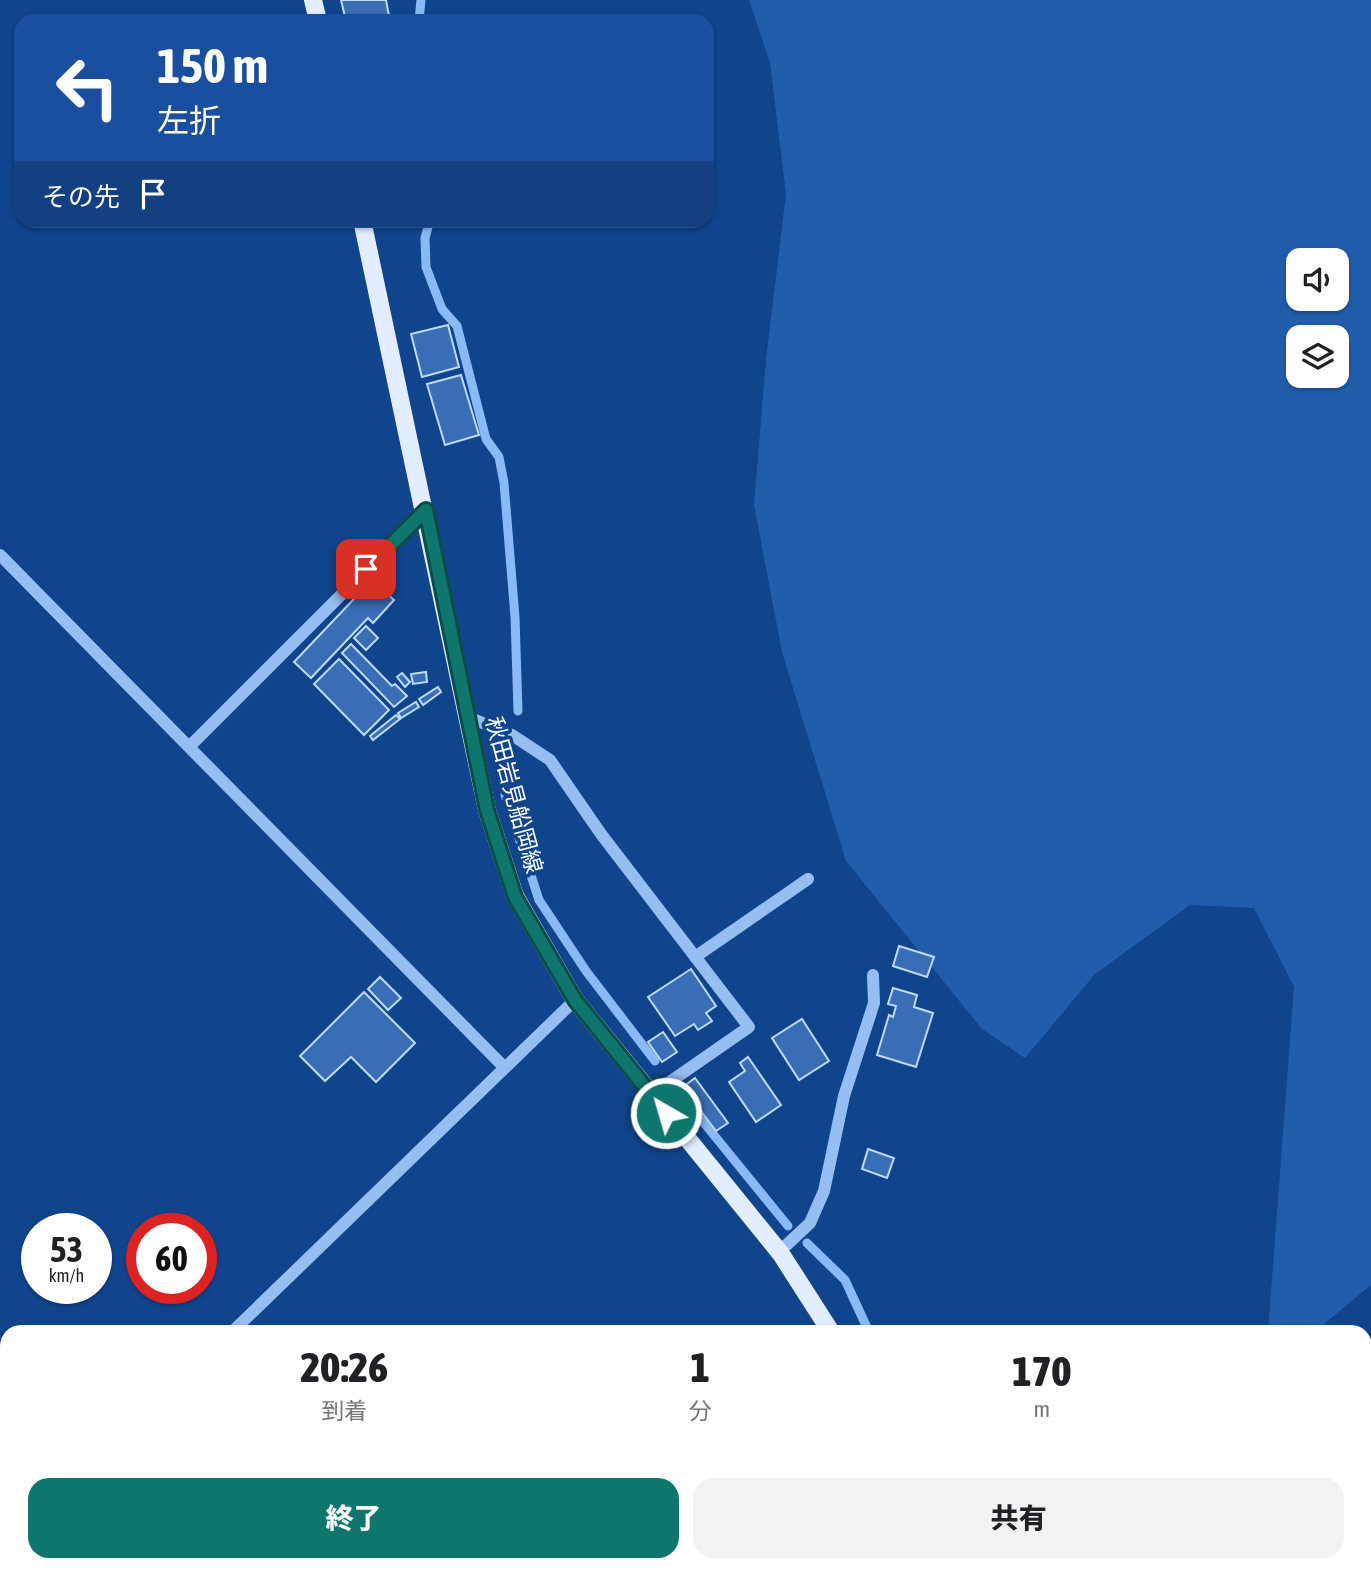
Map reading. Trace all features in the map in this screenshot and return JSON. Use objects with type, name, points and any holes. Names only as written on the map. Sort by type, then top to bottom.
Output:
[{"type":"main road","name":"秋田岩見船岡線","points":[[364,228],[426,510],[487,810],[515,897],[575,1000],[779,1252],[826,1325]]},
{"type":"street","points":[[189,747],[426,510]]},
{"type":"street","points":[[0,555],[503,1066]]},
{"type":"street","points":[[468,717],[512,735],[550,760],[601,834],[749,1027],[651,1095]]},
{"type":"street","points":[[695,957],[808,879]]},
{"type":"street","points":[[779,1252],[810,1223],[824,1191],[844,1096],[874,1003],[873,975]]},
{"type":"street","points":[[239,1325],[503,1066],[575,1000]]},
{"type":"shaded area","points":[[749,0],[1371,0],[1371,1285],[1322,1325],[1269,1325],[1294,987],[1254,908],[1190,905],[1095,974],[1025,1058],[982,1029],[846,861],[782,652],[754,505],[766,360],[786,194],[770,63]]},
{"type":"building","points":[[341,0],[386,0],[389,14],[344,14]]},
{"type":"building","points":[[448,325],[459,367],[422,377],[411,334]]},
{"type":"building","points":[[461,375],[479,435],[445,445],[427,384]]},
{"type":"building","points":[[372,580],[394,600],[373,623],[368,618],[311,678],[294,662]]},
{"type":"building","points":[[366,626],[378,638],[366,650],[354,638]]},
{"type":"building","points":[[351,644],[392,686],[395,684],[407,696],[394,707],[342,653]]},
{"type":"building","points":[[339,659],[389,710],[364,735],[314,684]]},
{"type":"building","points":[[426,672],[427,682],[413,684],[411,674]]},
{"type":"building","points":[[402,673],[410,682],[405,687],[397,677]]},
{"type":"building","points":[[438,687],[441,692],[423,705],[419,699]]},
{"type":"building","points":[[416,702],[419,707],[401,718],[398,713]]},
{"type":"building","points":[[396,715],[400,719],[373,740],[370,736]]},
{"type":"building","points":[[899,946],[934,957],[927,977],[893,966]]},
{"type":"building","points":[[691,969],[716,1006],[706,1013],[712,1021],[698,1030],[694,1024],[675,1036],[648,997]]},
{"type":"building","points":[[380,977],[401,998],[388,1010],[368,989]]},
{"type":"building","points":[[893,988],[917,995],[914,1007],[933,1013],[916,1067],[877,1055],[889,1015],[893,1017],[896,1006],[888,1004]]},
{"type":"building","points":[[364,992],[415,1043],[376,1082],[351,1057],[325,1081],[300,1056]]},
{"type":"building","points":[[802,1019],[829,1061],[799,1080],[772,1038]]},
{"type":"building","points":[[663,1032],[677,1052],[662,1062],[648,1042]]},
{"type":"building","points":[[748,1057],[781,1105],[756,1122],[729,1082],[745,1071],[740,1063]]},
{"type":"building","points":[[695,1078],[728,1123],[716,1131],[683,1087]]},
{"type":"building","points":[[868,1149],[894,1158],[887,1178],[862,1169]]},
{"type":"waterway","points":[[420,14],[421,0]]},
{"type":"waterway","points":[[428,228],[425,238],[426,267],[442,309],[457,326],[486,439],[499,457],[504,483],[515,617],[518,711]]},
{"type":"waterway","points":[[510,760],[505,795],[539,900],[586,971],[655,1061]]},
{"type":"waterway","points":[[687,1102],[788,1226]]},
{"type":"waterway","points":[[807,1243],[845,1280],[866,1325]]},
{"type":"route","points":[[366,569],[426,510],[487,810],[515,897],[575,1000],[666,1113]]}]
